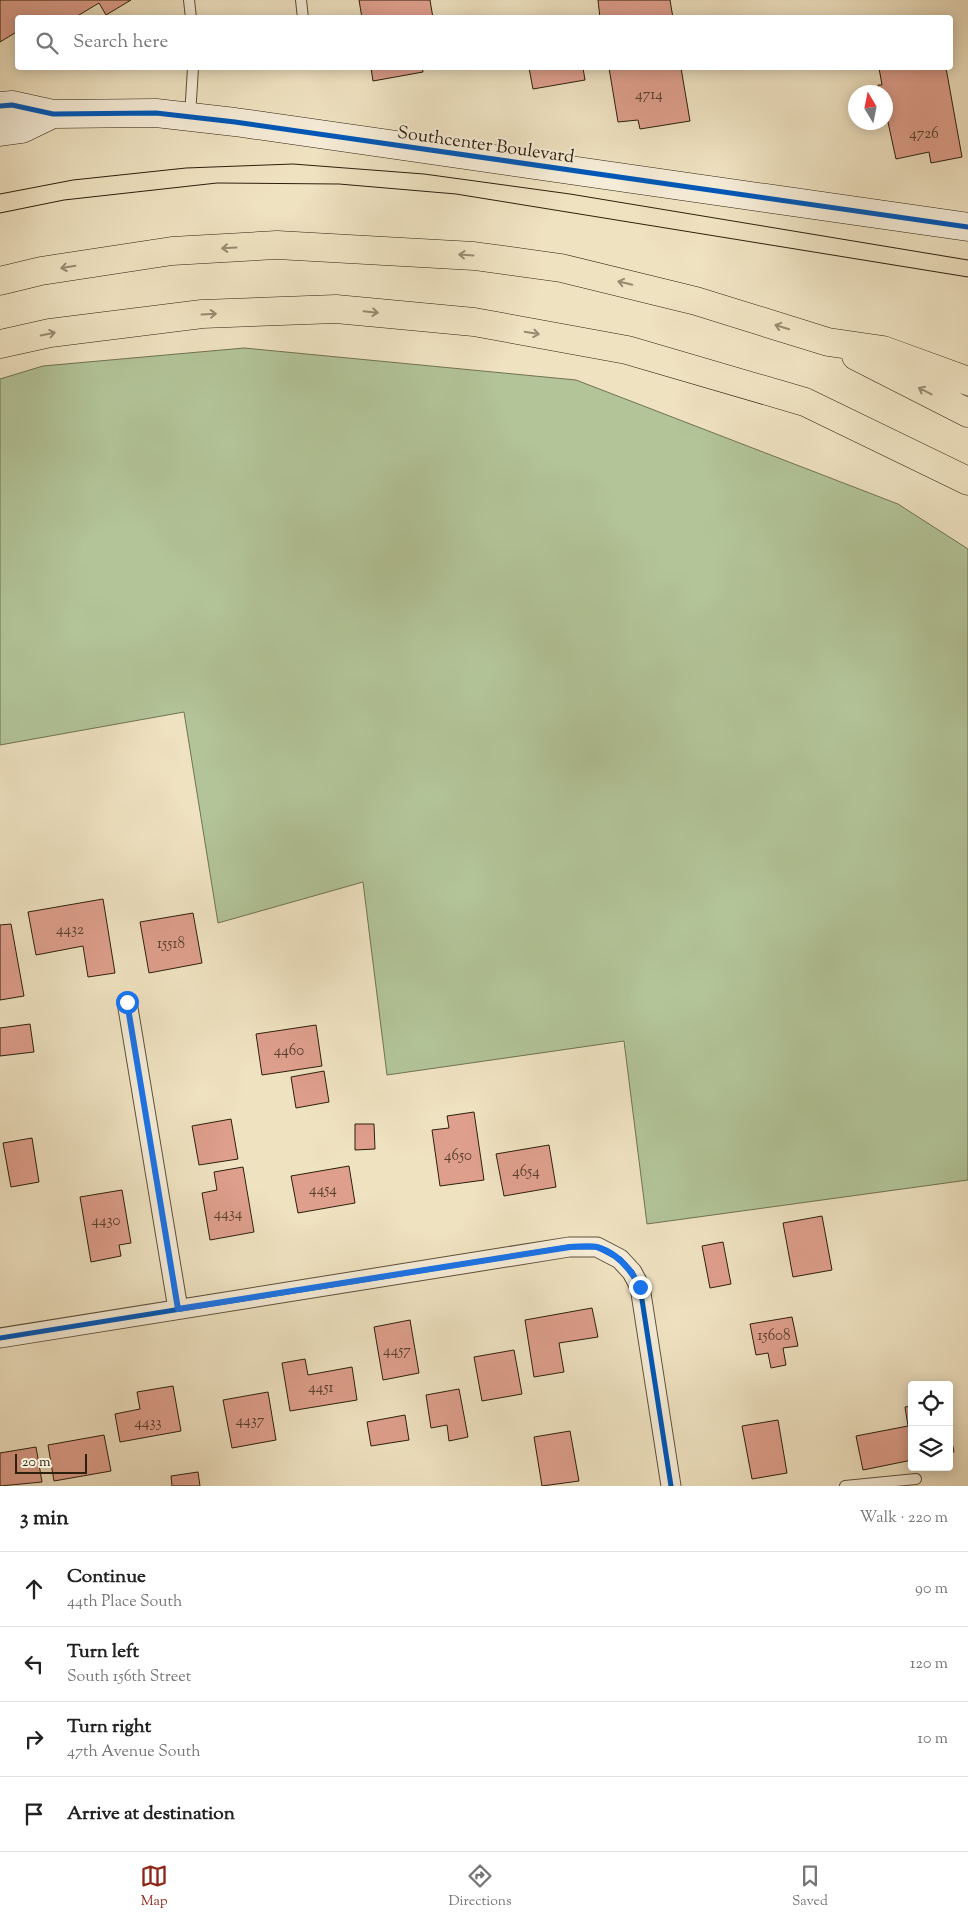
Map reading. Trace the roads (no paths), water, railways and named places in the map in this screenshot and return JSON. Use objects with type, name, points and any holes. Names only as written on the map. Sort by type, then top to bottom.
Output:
[{"type":"highway","points":[[0,282],[41,271],[172,251],[277,245],[474,256],[561,268],[696,301],[828,342],[883,350],[968,381]]},
{"type":"highway","points":[[0,344],[50,333],[202,314],[336,309],[474,322],[627,350],[805,402],[968,482]]},
{"type":"highway","points":[[828,342],[968,413]]},
{"type":"street","name":"Southcenter Boulevard","points":[[0,106],[12,104],[52,114],[121,112],[190,116],[968,227]]},
{"type":"street","name":"Southcenter Boulevard","points":[[0,132],[22,129],[52,114]]},
{"type":"street","points":[[127,1002],[178,1309]]},
{"type":"street","points":[[0,1338],[570,1247],[597,1247],[620,1259],[632,1272],[640,1287],[671,1486]]},
{"type":"lane","points":[[189,0],[191,15]]},
{"type":"lane","points":[[301,0],[303,15]]},
{"type":"lane","points":[[190,116],[193,70]]},
{"type":"lane","points":[[845,1486],[916,1479]]},
{"type":"tram line","points":[[0,194],[73,180],[186,168],[293,164],[424,174],[570,194],[968,260]]},
{"type":"tram line","points":[[0,213],[64,200],[217,183],[339,184],[456,194],[968,277]]}]
